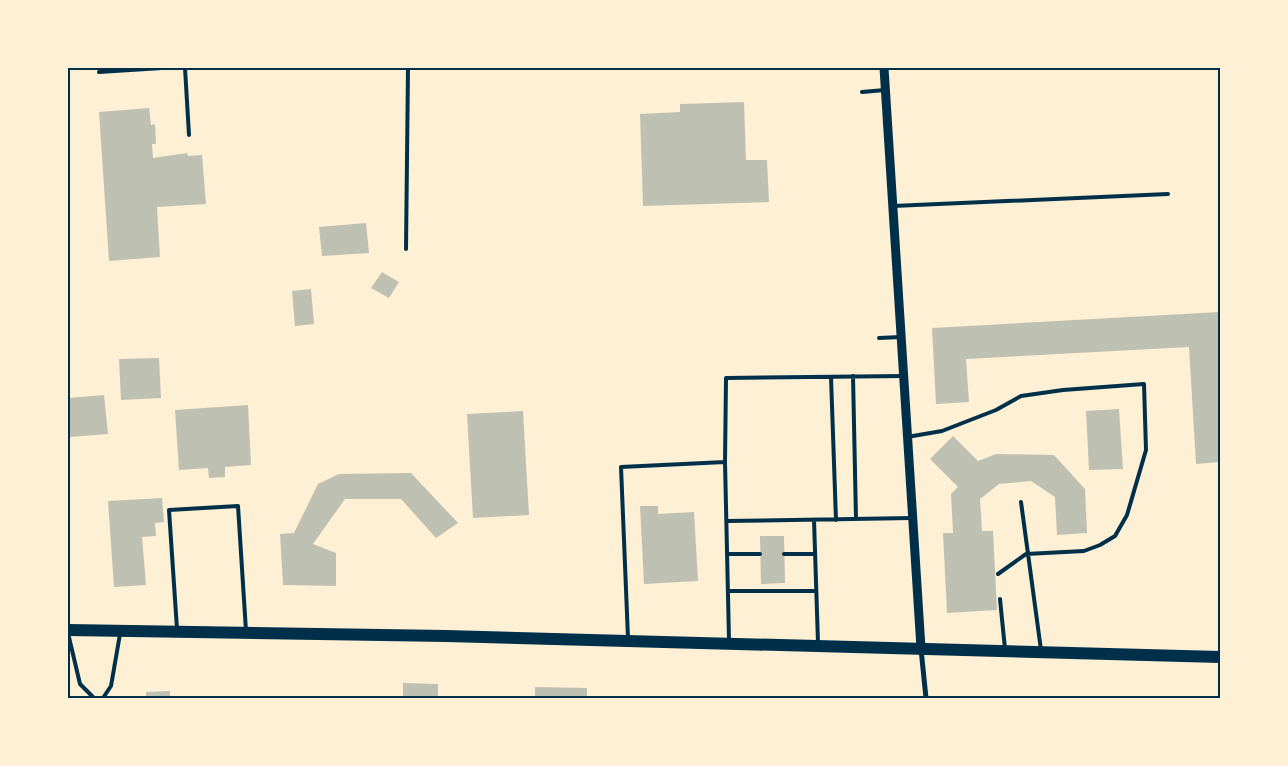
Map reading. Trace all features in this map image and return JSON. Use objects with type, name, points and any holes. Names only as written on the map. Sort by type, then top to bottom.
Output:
[{"type":"main road","points":[[68,631],[246,632],[628,640],[1220,658]]},
{"type":"street","points":[[884,68],[912,518],[926,698]]},
{"type":"lane","points":[[99,72],[162,68]]},
{"type":"lane","points":[[185,68],[189,135]]},
{"type":"lane","points":[[406,249],[408,68]]},
{"type":"lane","points":[[862,92],[885,90]]},
{"type":"lane","points":[[893,206],[1168,194]]},
{"type":"lane","points":[[879,338],[901,337]]},
{"type":"lane","points":[[853,376],[856,519]]},
{"type":"lane","points":[[729,643],[725,462],[726,378],[904,376]]},
{"type":"lane","points":[[831,377],[836,520]]},
{"type":"lane","points":[[907,437],[942,431],[996,410],[1021,396],[1064,390],[1144,384],[1146,450],[1133,496],[1114,536],[1100,545],[1084,551],[1026,554],[998,574]]},
{"type":"lane","points":[[628,640],[622,467],[725,462]]},
{"type":"lane","points":[[1021,502],[1026,554],[1032,572],[1041,652]]},
{"type":"lane","points":[[177,631],[169,510],[238,506],[246,632]]},
{"type":"lane","points":[[726,522],[912,518]]},
{"type":"lane","points":[[814,520],[818,645]]},
{"type":"lane","points":[[727,554],[760,554]]},
{"type":"lane","points":[[784,554],[814,554]]},
{"type":"lane","points":[[728,591],[816,590]]},
{"type":"lane","points":[[1000,599],[1005,651]]},
{"type":"lane","points":[[103,698],[111,686],[121,630]]},
{"type":"lane","points":[[68,631],[80,684],[94,698]]},
{"type":"building","points":[[744,102],[746,160],[767,160],[769,202],[643,206],[640,114],[680,112],[680,104]]},
{"type":"building","points":[[149,108],[151,125],[155,124],[156,144],[152,144],[153,158],[187,153],[188,156],[202,155],[206,204],[157,207],[160,257],[109,261],[99,112]]},
{"type":"building","points":[[366,223],[369,253],[322,256],[319,227]]},
{"type":"building","points":[[382,272],[399,282],[389,298],[371,288]]},
{"type":"building","points":[[311,289],[314,324],[295,326],[292,291]]},
{"type":"building","points":[[1220,312],[1220,462],[1196,464],[1189,347],[966,359],[969,402],[936,404],[932,328]]},
{"type":"building","points":[[159,358],[161,398],[121,400],[119,359]]},
{"type":"building","points":[[104,395],[108,434],[70,437],[68,398]]},
{"type":"building","points":[[248,405],[251,465],[225,467],[225,477],[209,478],[208,468],[179,470],[175,410]]},
{"type":"building","points":[[1119,409],[1123,469],[1089,470],[1086,411]]},
{"type":"building","points":[[523,411],[529,515],[473,518],[467,414]]},
{"type":"building","points":[[953,436],[978,461],[996,454],[1054,455],[1085,489],[1087,533],[1057,535],[1055,497],[1031,481],[999,484],[980,499],[982,531],[993,531],[997,610],[947,613],[943,533],[953,533],[951,494],[958,487],[930,459]]},
{"type":"building","points":[[411,473],[458,523],[436,538],[401,499],[345,499],[313,544],[336,553],[336,586],[283,585],[280,534],[294,533],[318,484],[339,474]]},
{"type":"building","points":[[162,498],[164,522],[155,523],[156,536],[142,537],[146,585],[114,587],[108,501]]},
{"type":"building","points":[[640,506],[658,506],[658,514],[694,512],[698,581],[644,584]]},
{"type":"building","points":[[760,536],[784,536],[785,583],[761,584]]},
{"type":"building","points":[[403,683],[438,684],[438,698],[403,698]]},
{"type":"building","points":[[535,687],[587,688],[587,698],[535,698]]},
{"type":"building","points":[[170,691],[170,698],[146,698],[146,692]]}]
